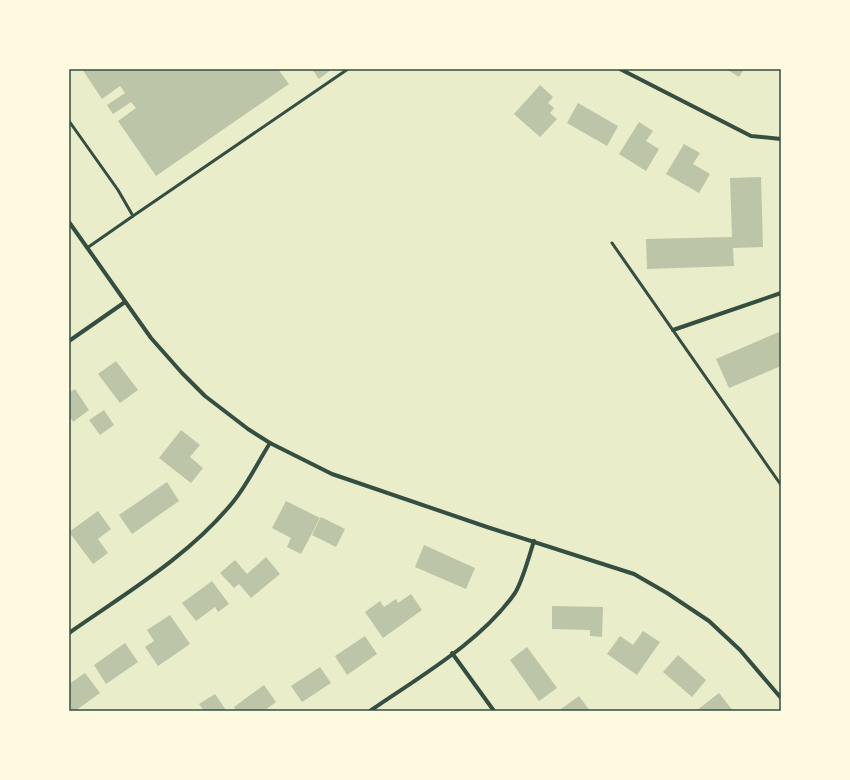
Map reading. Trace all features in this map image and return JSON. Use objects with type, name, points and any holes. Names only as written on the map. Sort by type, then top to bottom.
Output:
[{"type":"street","points":[[620,69],[751,136],[781,139]]},
{"type":"street","points":[[69,222],[151,338],[182,373],[205,396],[270,443],[332,474],[634,574],[667,593],[709,621],[745,655],[781,698]]},
{"type":"street","points":[[673,330],[781,293]]},
{"type":"street","points":[[69,341],[125,302]]},
{"type":"street","points":[[69,633],[168,565],[203,534],[234,501],[270,443]]},
{"type":"street","points":[[370,711],[452,654],[492,622],[516,592],[534,541]]},
{"type":"street","points":[[452,654],[494,711]]},
{"type":"lane","points":[[87,248],[348,69]]},
{"type":"lane","points":[[69,121],[118,190],[133,216]]},
{"type":"lane","points":[[612,244],[781,485]]},
{"type":"building","points":[[82,69],[278,69],[289,84],[156,176],[118,121],[136,108],[131,102],[113,114],[107,105],[125,93],[120,86],[102,99]]},
{"type":"building","points":[[312,69],[332,69],[319,79]]},
{"type":"building","points":[[726,69],[744,69],[739,77]]},
{"type":"building","points":[[540,85],[553,97],[548,103],[554,108],[550,113],[557,119],[540,137],[514,114]]},
{"type":"building","points":[[578,103],[618,126],[607,146],[567,123]]},
{"type":"building","points":[[639,122],[653,131],[646,141],[659,149],[646,171],[619,154]]},
{"type":"building","points":[[684,144],[700,153],[693,164],[710,174],[699,193],[666,174]]},
{"type":"building","points":[[761,177],[763,247],[733,248],[734,266],[647,269],[646,239],[732,237],[730,178]]},
{"type":"building","points":[[779,332],[781,337],[781,366],[729,388],[716,359]]},
{"type":"building","points":[[116,361],[138,390],[120,403],[98,374]]},
{"type":"building","points":[[75,389],[89,410],[73,422],[72,419],[69,421],[69,393]]},
{"type":"building","points":[[104,410],[114,425],[100,435],[89,420]]},
{"type":"building","points":[[181,430],[200,445],[190,457],[203,468],[191,483],[159,458]]},
{"type":"building","points":[[167,482],[179,501],[132,534],[119,515]]},
{"type":"building","points":[[286,501],[320,518],[301,554],[287,547],[291,538],[272,528]]},
{"type":"building","points":[[98,511],[111,529],[98,539],[108,553],[93,564],[69,532]]},
{"type":"building","points":[[321,517],[345,529],[336,547],[312,535]]},
{"type":"building","points":[[424,545],[475,568],[466,589],[415,567]]},
{"type":"building","points":[[266,557],[280,574],[251,598],[239,584],[234,588],[220,573],[235,560],[247,574]]},
{"type":"building","points":[[212,581],[229,604],[218,612],[215,607],[196,621],[182,603]]},
{"type":"building","points":[[411,594],[422,610],[383,638],[365,612],[380,601],[384,607],[396,599],[398,603]]},
{"type":"building","points":[[552,606],[603,607],[602,637],[590,636],[590,630],[552,629]]},
{"type":"building","points":[[170,615],[190,644],[158,666],[145,647],[154,641],[147,630]]},
{"type":"building","points":[[643,631],[660,642],[637,675],[607,654],[620,636],[633,645]]},
{"type":"building","points":[[365,636],[377,654],[347,675],[335,656]]},
{"type":"building","points":[[125,643],[138,662],[106,684],[94,665]]},
{"type":"building","points":[[527,647],[557,688],[539,701],[510,660]]},
{"type":"building","points":[[678,655],[706,680],[692,697],[663,672]]},
{"type":"building","points":[[320,667],[331,683],[302,702],[291,686]]},
{"type":"building","points":[[85,673],[100,693],[75,711],[69,711],[69,684]]},
{"type":"building","points":[[264,685],[276,702],[264,711],[236,711],[234,707]]},
{"type":"building","points":[[719,693],[733,711],[696,711]]},
{"type":"building","points":[[215,694],[226,710],[204,711],[199,704]]},
{"type":"building","points":[[579,696],[590,711],[563,711],[561,709]]}]
